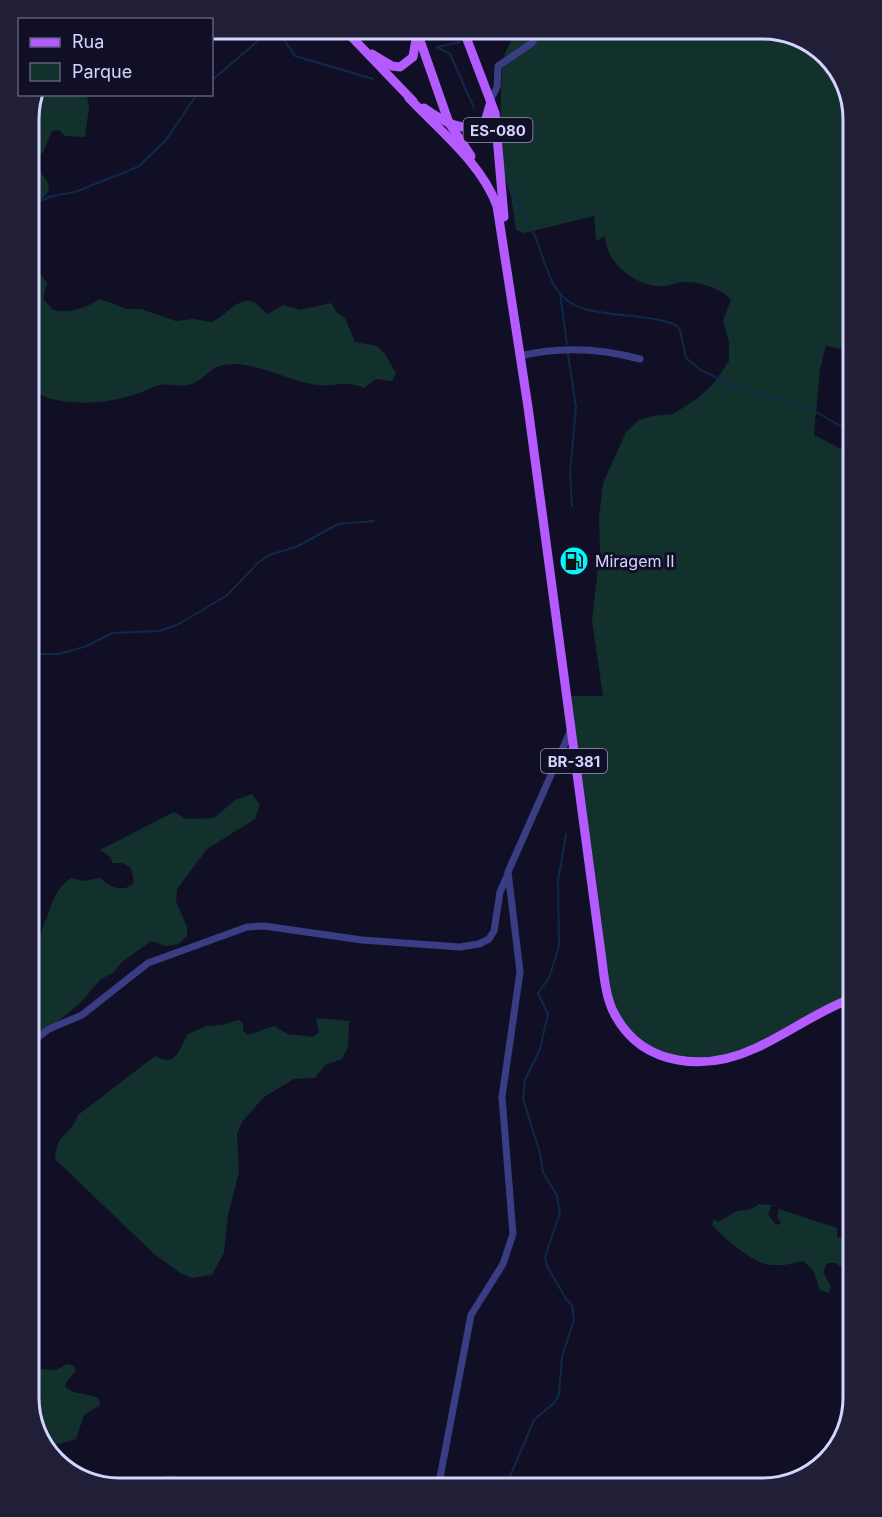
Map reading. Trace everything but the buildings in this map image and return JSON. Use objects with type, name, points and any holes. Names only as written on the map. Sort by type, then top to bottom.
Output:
[{"type":"main road","points":[[354,39],[467,158],[490,187]]},
{"type":"main road","points":[[358,43],[384,63],[400,67],[413,57],[416,39]]},
{"type":"main road","name":"ES-080","points":[[420,39],[449,123],[490,187]]},
{"type":"main road","name":"ES-080","points":[[467,39],[491,99],[498,133],[504,237]]},
{"type":"main road","points":[[409,98],[459,127],[478,126],[489,115],[491,99]]},
{"type":"main road","name":"BR-381","points":[[490,187],[504,237],[570,732],[608,995],[615,1015],[634,1039],[656,1054],[678,1061],[714,1062],[757,1048],[843,1004]]},
{"type":"street","points":[[491,99],[496,87],[495,74],[498,66],[533,39]]},
{"type":"street","points":[[520,356],[541,351],[575,349],[613,352],[640,359]]},
{"type":"street","points":[[39,1036],[49,1029],[81,1015],[148,963],[247,927],[264,926],[328,937],[460,947],[479,944],[489,939],[494,931],[500,892],[570,732]]},
{"type":"street","points":[[440,1478],[471,1316],[503,1264],[513,1234],[502,1097],[520,972],[508,872]]},
{"type":"green space","points":[[512,39],[768,39],[798,47],[816,59],[835,84],[839,94],[843,119],[843,349],[826,346],[820,369],[814,435],[843,450],[843,1000],[758,1044],[715,1059],[660,1054],[620,1022],[611,1000],[569,696],[603,696],[592,621],[600,550],[599,518],[603,483],[626,432],[639,420],[673,414],[698,398],[715,382],[729,361],[729,342],[723,320],[731,300],[721,292],[702,284],[683,282],[654,286],[634,278],[617,265],[611,256],[605,236],[596,241],[594,216],[524,233],[516,230],[511,196],[503,173],[500,124],[502,67],[505,53]]},
{"type":"green space","points":[[43,96],[87,96],[89,107],[85,137],[65,136],[59,130],[52,131],[43,152],[39,155],[39,114]]},
{"type":"green space","points":[[39,168],[49,188],[39,201]]},
{"type":"green space","points":[[39,272],[47,283],[43,299],[53,310],[77,309],[100,299],[127,309],[141,309],[176,321],[193,319],[211,322],[237,304],[248,301],[254,302],[268,314],[283,305],[300,310],[331,303],[337,313],[345,318],[355,342],[377,346],[385,354],[396,373],[392,381],[376,379],[364,388],[350,384],[311,384],[255,367],[233,364],[219,366],[192,384],[155,386],[118,399],[82,403],[39,394]]},
{"type":"green space","points":[[252,794],[260,805],[255,819],[207,849],[177,889],[176,901],[187,927],[187,936],[179,944],[166,946],[151,941],[122,962],[113,973],[101,979],[81,1002],[39,1035],[39,936],[53,901],[64,883],[72,878],[83,881],[100,878],[117,888],[126,888],[134,882],[131,868],[122,863],[113,863],[110,857],[100,850],[174,812],[186,819],[214,818],[235,800]]},
{"type":"green space","points":[[316,1018],[349,1021],[348,1047],[342,1059],[325,1065],[315,1078],[294,1079],[264,1097],[242,1122],[237,1134],[239,1172],[228,1215],[224,1253],[212,1275],[192,1278],[180,1273],[153,1253],[55,1159],[58,1143],[72,1127],[78,1115],[155,1056],[169,1060],[173,1058],[177,1055],[188,1034],[206,1026],[222,1025],[238,1020],[243,1023],[243,1031],[248,1035],[274,1026],[288,1034],[313,1037],[319,1033]]},
{"type":"green space","points":[[759,1204],[772,1205],[768,1214],[776,1225],[781,1223],[777,1216],[779,1209],[837,1228],[837,1237],[843,1238],[843,1267],[835,1263],[827,1263],[823,1272],[831,1287],[829,1293],[820,1290],[813,1270],[803,1261],[780,1265],[765,1264],[737,1248],[712,1225],[714,1219],[718,1222],[737,1211],[752,1209]]},
{"type":"green space","points":[[67,1364],[73,1365],[76,1371],[65,1387],[73,1392],[99,1399],[100,1405],[84,1415],[76,1439],[59,1444],[54,1443],[47,1433],[39,1398],[40,1369],[56,1370]]},
{"type":"green space","points":[[175,1475],[177,1478],[158,1478]]},
{"type":"waterway","points":[[213,79],[260,39]]},
{"type":"waterway","points":[[284,39],[295,56],[373,79]]},
{"type":"waterway","points":[[437,47],[460,42]]},
{"type":"waterway","points":[[437,47],[450,54],[474,108]]},
{"type":"waterway","points":[[39,202],[52,196],[75,192],[138,167],[166,140],[196,96]]},
{"type":"waterway","points":[[510,185],[535,237],[553,283],[558,291],[573,304],[584,309],[654,319],[676,325],[680,330],[686,358],[701,370],[735,387],[808,407],[843,426]]},
{"type":"waterway","points":[[560,293],[567,344]]},
{"type":"waterway","points":[[568,354],[576,407],[570,473],[572,506]]},
{"type":"waterway","points":[[39,654],[59,654],[87,646],[112,633],[159,631],[177,625],[226,596],[258,563],[269,555],[296,547],[338,524],[374,521]]},
{"type":"waterway","points":[[509,1478],[534,1420],[555,1402],[559,1394],[562,1357],[574,1320],[572,1305],[566,1299],[547,1266],[545,1257],[560,1213],[557,1196],[543,1172],[540,1153],[523,1099],[525,1080],[540,1049],[548,1014],[538,993],[549,978],[559,946],[558,881],[566,834]]},
{"type":"place","name":"Miragem II","points":[[574,561]]}]
